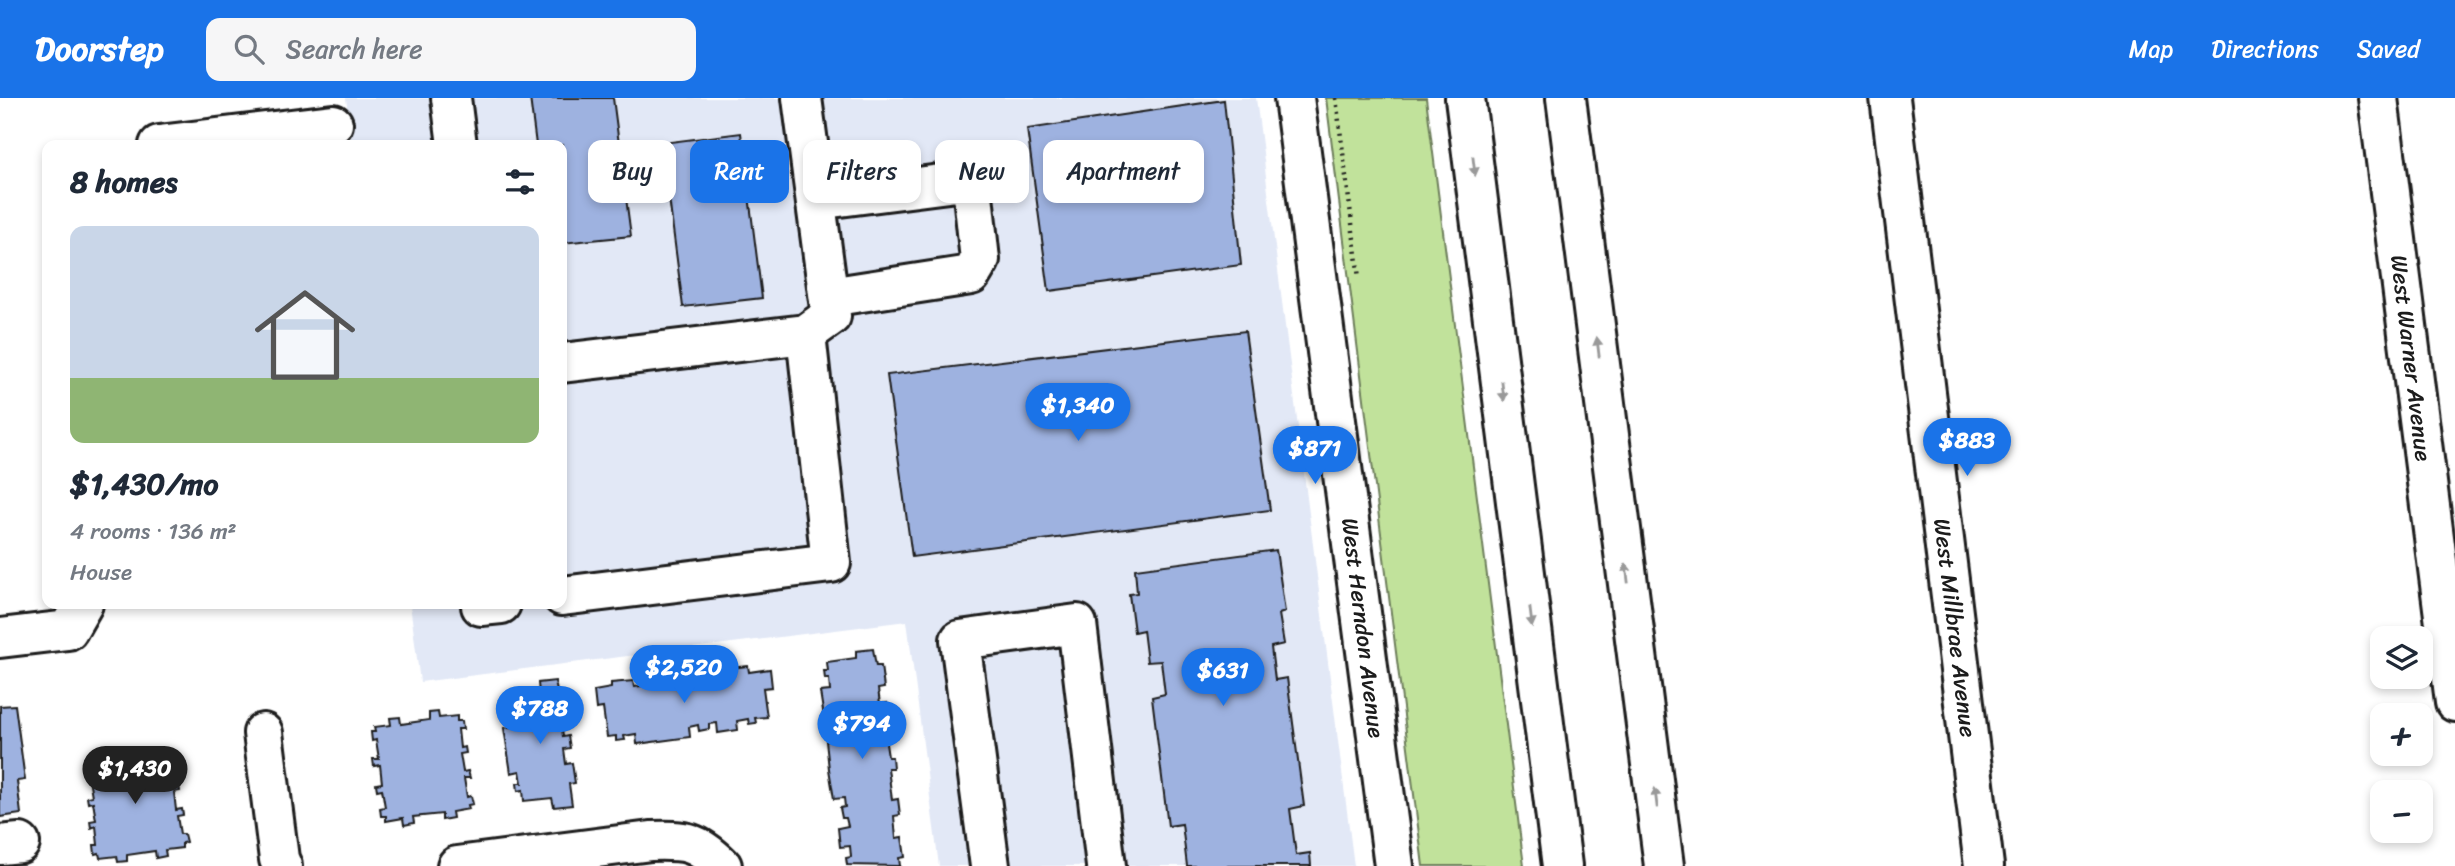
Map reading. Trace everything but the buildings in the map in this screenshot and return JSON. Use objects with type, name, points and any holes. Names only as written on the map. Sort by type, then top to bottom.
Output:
[{"type":"street","points":[[451,98],[456,140]]},
{"type":"street","points":[[802,98],[808,140]]},
{"type":"street","name":"West Herndon Avenue","points":[[1294,98],[1394,866]]},
{"type":"street","points":[[1465,98],[1562,866]]},
{"type":"street","points":[[1566,98],[1664,866]]},
{"type":"street","name":"West Millbrae Avenue","points":[[1890,98],[1984,866]]},
{"type":"street","name":"West Warner Avenue","points":[[2378,98],[2455,702]]},
{"type":"street","points":[[197,140],[333,122]]},
{"type":"street","points":[[829,297],[971,275],[980,260],[974,195],[964,181],[921,187]]},
{"type":"street","points":[[567,362],[806,334],[831,316],[816,203]]},
{"type":"street","points":[[567,595],[831,563],[806,334]]},
{"type":"street","points":[[0,638],[68,630],[80,609]]},
{"type":"street","points":[[990,866],[960,640],[1077,624],[1106,866]]},
{"type":"street","points":[[263,733],[282,866]]},
{"type":"street","points":[[457,866],[652,841],[681,840],[705,849],[722,866]]},
{"type":"shaded area","points":[[346,98],[1256,98],[1354,866],[939,866],[907,621],[420,682],[411,609],[567,609],[567,140],[351,140]]},
{"type":"green space","points":[[1326,98],[1426,98],[1524,866],[1423,866]]}]
